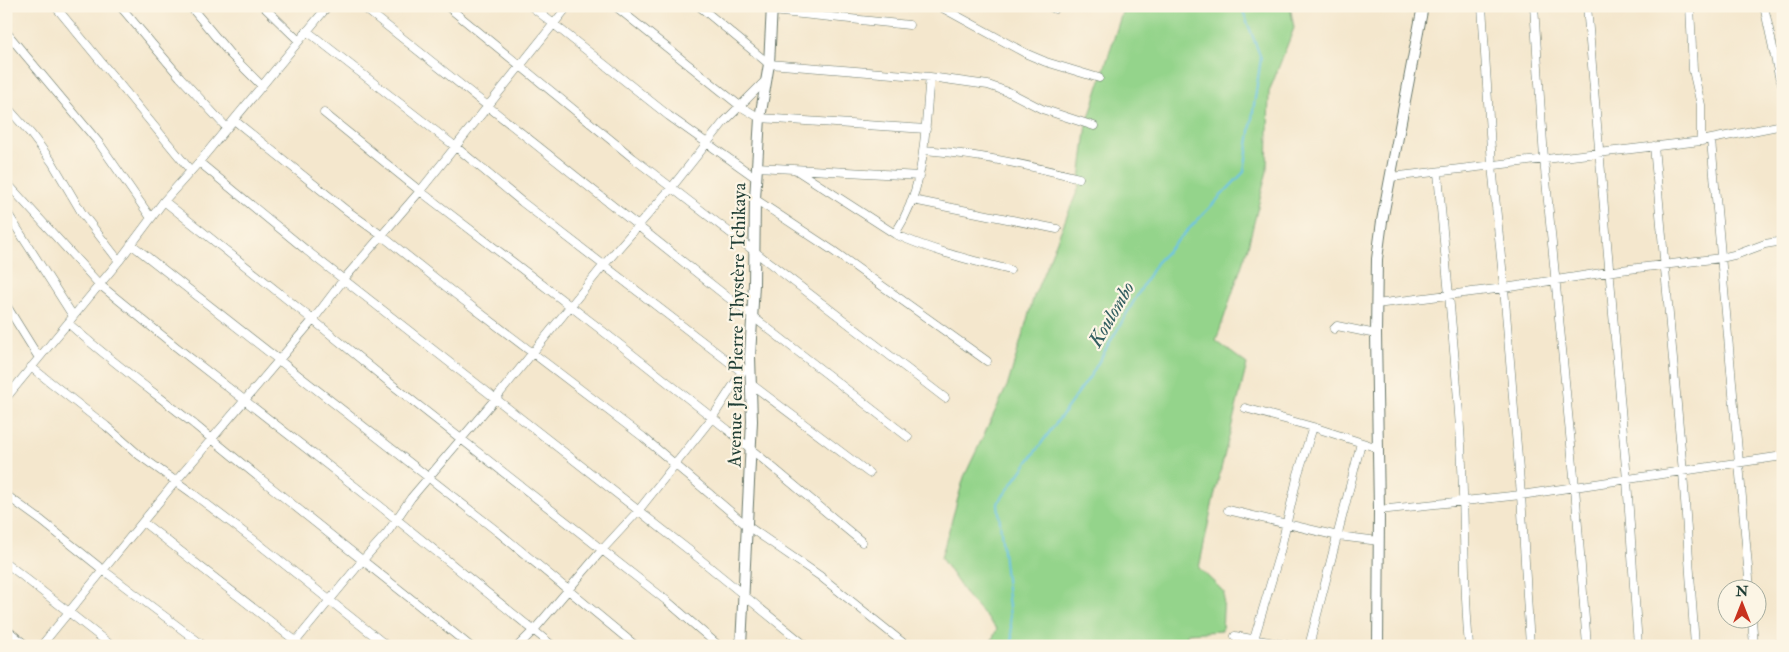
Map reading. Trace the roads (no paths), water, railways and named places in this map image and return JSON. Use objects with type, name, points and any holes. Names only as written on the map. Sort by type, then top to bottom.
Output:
[{"type":"street","points":[[55,6],[191,171]]},
{"type":"street","points":[[120,6],[180,77],[227,128]]},
{"type":"street","points":[[190,6],[230,54],[262,86]]},
{"type":"street","points":[[262,6],[299,41]]},
{"type":"street","points":[[6,398],[119,261],[164,201],[199,162],[328,6]]},
{"type":"street","points":[[362,6],[638,226],[908,437]]},
{"type":"street","points":[[447,6],[753,251],[945,398]]},
{"type":"street","points":[[531,6],[669,116],[707,143],[757,173],[796,170],[920,176]]},
{"type":"street","points":[[41,646],[176,481],[313,320],[344,279],[420,192],[568,6]]},
{"type":"street","points":[[615,6],[740,106],[760,118],[926,129]]},
{"type":"street","points":[[699,6],[769,64],[957,80],[998,88],[1042,109],[1094,126]]},
{"type":"street","points":[[939,6],[1027,54],[1046,62],[1099,78]]},
{"type":"street","points":[[1378,646],[1377,259],[1382,221],[1423,6]]},
{"type":"street","points":[[1482,6],[1492,165],[1521,494],[1530,646]]},
{"type":"street","points":[[1534,6],[1544,159],[1557,280],[1587,646]]},
{"type":"street","points":[[1587,6],[1627,480],[1638,646]]},
{"type":"street","points":[[1690,6],[1693,70],[1701,105],[1701,141]]},
{"type":"street","points":[[1764,6],[1779,76],[1783,86]]},
{"type":"street","points":[[772,8],[909,25]]},
{"type":"street","name":"Avenue Jean Pierre Thystère Tchikaya","points":[[741,646],[742,593],[751,448],[750,357],[753,316],[755,199],[760,118],[769,64],[772,8]]},
{"type":"street","points":[[307,31],[456,147],[603,266],[742,372]]},
{"type":"street","points":[[6,32],[99,143],[151,218]]},
{"type":"street","points":[[895,234],[913,200],[920,176],[930,77]]},
{"type":"street","points":[[143,522],[297,644],[329,600],[384,537],[411,498],[496,398],[603,266],[672,187],[707,143],[767,79]]},
{"type":"street","points":[[6,106],[31,134],[52,162],[82,213],[119,261]]},
{"type":"street","points":[[324,113],[420,192],[751,448],[862,542]]},
{"type":"street","points":[[234,120],[454,294],[643,437],[746,525],[820,576],[907,646]]},
{"type":"street","points":[[1391,177],[1711,140],[1783,125]]},
{"type":"street","points":[[1711,140],[1749,580]]},
{"type":"street","points":[[1654,146],[1682,472],[1694,646]]},
{"type":"street","points":[[924,150],[975,155],[1079,178]]},
{"type":"street","points":[[199,162],[306,250],[496,398],[806,646]]},
{"type":"street","points":[[796,170],[895,234],[934,250],[1010,270]]},
{"type":"street","points":[[1438,172],[1450,295],[1461,447],[1466,614],[1469,646]]},
{"type":"street","points":[[6,182],[99,284],[553,646]]},
{"type":"street","points":[[755,199],[832,250],[987,362]]},
{"type":"street","points":[[913,200],[1057,229]]},
{"type":"street","points":[[164,201],[602,550],[719,646]]},
{"type":"street","points":[[6,211],[70,320],[100,352],[470,646]]},
{"type":"street","points":[[1376,304],[1721,258],[1765,244],[1783,241]]},
{"type":"street","points":[[130,244],[204,300],[278,361],[569,590],[636,646]]},
{"type":"street","points":[[6,305],[39,358]]},
{"type":"street","points":[[1334,329],[1338,326],[1376,334]]},
{"type":"street","points":[[518,646],[638,511],[675,465],[712,418],[750,357]]},
{"type":"street","points":[[31,367],[139,454],[387,646]]},
{"type":"street","points":[[751,384],[869,473]]},
{"type":"street","points":[[1245,408],[1313,426],[1378,448]]},
{"type":"street","points":[[1253,642],[1287,525],[1298,474],[1313,426]]},
{"type":"street","points":[[1309,646],[1362,443]]},
{"type":"street","points":[[1379,510],[1575,487],[1783,456]]},
{"type":"street","points":[[6,495],[204,646]]},
{"type":"street","points":[[1228,510],[1338,536],[1379,541]]},
{"type":"street","points":[[6,563],[112,646]]},
{"type":"street","points":[[6,629],[27,646]]},
{"type":"street","points":[[1753,630],[1754,646]]},
{"type":"street","points":[[1235,636],[1253,642],[1292,646]]},
{"type":"street","points":[[1769,646],[1783,643]]},
{"type":"waterway","name":"Koulombo","points":[[1013,646],[998,503],[1091,375],[1156,263],[1244,172],[1261,58],[1241,6]]}]
